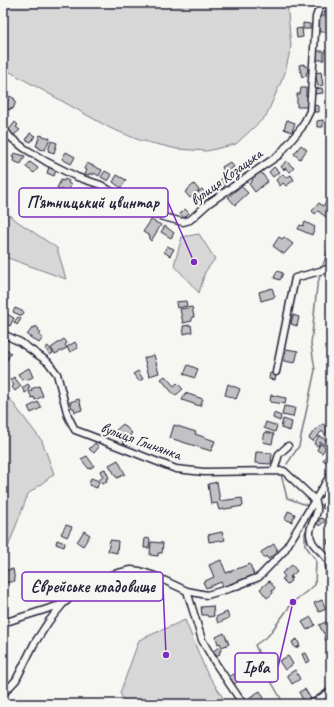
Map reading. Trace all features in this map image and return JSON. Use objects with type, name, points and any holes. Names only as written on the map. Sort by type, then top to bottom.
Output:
[{"type":"street","name":"вулиця Козацька","points":[[3,128],[10,137],[24,148],[47,162],[101,185],[144,212],[183,222],[190,220],[209,203],[279,155],[302,127],[310,111],[316,17],[322,3]]},
{"type":"street","points":[[276,372],[295,278],[331,268]]},
{"type":"street","name":"вулиця Глинянка","points":[[3,334],[20,342],[48,362],[57,374],[68,416],[75,430],[176,469],[204,472],[284,471],[313,504]]},
{"type":"street","points":[[274,471],[279,454],[288,446]]},
{"type":"street","points":[[3,694],[16,680],[34,644],[49,621],[63,604],[77,592],[93,582],[114,574],[131,570],[140,571],[155,576],[187,591],[207,595],[260,577],[284,552],[331,474]]},
{"type":"street","points":[[313,504],[318,506],[316,517],[310,532],[312,543],[330,564],[329,583],[331,589]]},
{"type":"street","points":[[187,591],[202,640],[243,704]]},
{"type":"street","points":[[3,624],[63,604]]},
{"type":"street","points":[[312,704],[331,691]]},
{"type":"shaded area","points":[[3,3],[287,3],[291,46],[285,73],[266,116],[236,144],[207,151],[177,149],[139,140],[110,128],[3,68]]},
{"type":"shaded area","points":[[3,210],[57,248],[66,279],[8,258],[3,254]]},
{"type":"shaded area","points":[[199,234],[215,259],[205,272],[199,293],[174,265],[182,237]]},
{"type":"shaded area","points":[[9,398],[42,441],[54,474],[28,494],[5,555],[3,556],[3,401]]},
{"type":"shaded area","points":[[185,620],[206,671],[227,704],[125,704],[120,693],[139,640]]},
{"type":"building","points":[[331,10],[331,32],[320,32],[319,16],[325,16],[324,11]]},
{"type":"building","points":[[303,23],[310,24],[310,29],[303,29]]},
{"type":"building","points":[[302,28],[303,37],[297,38],[296,29]]},
{"type":"building","points":[[316,51],[324,51],[324,60],[316,60]]},
{"type":"building","points":[[304,64],[304,66],[307,66],[308,72],[306,73],[307,76],[302,77],[299,65]]},
{"type":"building","points":[[321,72],[323,85],[318,86],[315,73]]},
{"type":"building","points":[[301,88],[306,88],[306,96],[309,96],[309,107],[297,107],[297,94],[300,94]]},
{"type":"building","points":[[322,88],[323,93],[315,94],[314,89]]},
{"type":"building","points":[[10,96],[16,101],[13,109],[10,108],[10,110],[5,108],[6,106],[3,104],[5,99],[8,100]]},
{"type":"building","points":[[314,105],[319,106],[319,112],[314,112]]},
{"type":"building","points":[[287,120],[295,123],[292,132],[284,129]]},
{"type":"building","points":[[323,120],[323,127],[317,127],[317,121]]},
{"type":"building","points":[[15,122],[18,125],[16,127],[20,130],[14,135],[8,131]]},
{"type":"building","points":[[30,133],[35,136],[31,142],[26,140]]},
{"type":"building","points":[[40,135],[50,138],[45,150],[39,149],[39,147],[36,146]]},
{"type":"building","points":[[51,141],[57,143],[54,153],[48,151]]},
{"type":"building","points":[[301,145],[307,150],[300,159],[294,154]]},
{"type":"building","points":[[66,152],[75,157],[71,164],[62,159]]},
{"type":"building","points":[[14,153],[25,156],[21,164],[13,161],[14,158],[12,157]]},
{"type":"building","points":[[286,161],[294,168],[290,172],[281,167]]},
{"type":"building","points":[[30,162],[38,168],[34,173],[26,167]]},
{"type":"building","points":[[230,162],[234,167],[225,173],[222,167]]},
{"type":"building","points":[[87,163],[102,170],[99,176],[94,173],[93,175],[90,173],[89,175],[85,174],[87,170],[84,169]]},
{"type":"building","points":[[49,167],[56,170],[54,176],[47,173]]},
{"type":"building","points":[[274,167],[279,172],[273,177],[269,172]]},
{"type":"building","points":[[259,170],[268,181],[255,192],[249,184],[253,180],[251,177]]},
{"type":"building","points":[[105,171],[112,175],[108,181],[101,177]]},
{"type":"building","points":[[232,172],[236,180],[232,183],[227,176]]},
{"type":"building","points":[[283,174],[286,178],[291,175],[294,180],[286,186],[283,183],[280,186],[276,180]]},
{"type":"building","points":[[117,175],[126,180],[121,188],[113,182]]},
{"type":"building","points":[[222,178],[227,183],[219,192],[214,187]]},
{"type":"building","points":[[65,179],[69,181],[68,183],[71,185],[68,192],[57,188],[61,180],[64,181]]},
{"type":"building","points":[[194,184],[199,190],[190,198],[185,192]]},
{"type":"building","points":[[330,185],[331,194],[330,195],[326,192]]},
{"type":"building","points":[[241,186],[248,193],[235,205],[228,197]]},
{"type":"building","points":[[202,189],[209,198],[205,201],[198,192]]},
{"type":"building","points":[[328,200],[331,202],[331,210],[328,208],[326,210],[329,213],[326,217],[318,211],[315,214],[312,211],[319,203],[323,206]]},
{"type":"building","points":[[185,209],[189,213],[184,218],[180,214]]},
{"type":"building","points":[[151,220],[161,225],[151,241],[149,239],[150,236],[143,232]]},
{"type":"building","points":[[305,222],[315,227],[312,235],[298,229],[300,225],[303,226]]},
{"type":"building","points":[[165,226],[174,233],[171,238],[161,232]]},
{"type":"building","points":[[279,237],[282,239],[284,237],[293,244],[284,254],[273,246]]},
{"type":"building","points":[[167,246],[174,249],[170,256],[164,252]]},
{"type":"building","points":[[277,271],[283,273],[280,280],[274,278]]},
{"type":"building","points":[[272,288],[275,297],[261,301],[259,292]]},
{"type":"building","points":[[186,301],[187,306],[177,308],[176,302]]},
{"type":"building","points":[[192,307],[194,317],[192,317],[192,321],[183,323],[180,309]]},
{"type":"building","points":[[15,308],[24,312],[22,316],[13,312]]},
{"type":"building","points":[[3,312],[14,318],[10,326],[6,324],[5,326],[3,325]]},
{"type":"building","points":[[293,315],[299,317],[297,326],[291,324]]},
{"type":"building","points":[[18,317],[21,319],[17,325],[14,322]]},
{"type":"building","points":[[191,325],[192,332],[184,334],[183,326]]},
{"type":"building","points":[[36,326],[39,329],[38,331],[41,333],[39,335],[43,338],[39,343],[27,335],[33,327],[35,328]]},
{"type":"building","points":[[64,339],[67,343],[65,345],[67,348],[55,354],[51,348]]},
{"type":"building","points":[[75,342],[78,348],[70,352],[67,347]]},
{"type":"building","points":[[48,346],[53,353],[50,355],[45,348]]},
{"type":"building","points":[[4,347],[11,353],[7,360],[4,358],[3,360]]},
{"type":"building","points":[[286,349],[298,351],[295,363],[284,361]]},
{"type":"building","points":[[154,355],[159,373],[149,376],[144,358]]},
{"type":"building","points":[[188,365],[198,369],[195,378],[184,374]]},
{"type":"building","points":[[29,368],[33,377],[22,380],[18,374]]},
{"type":"building","points":[[138,371],[143,379],[139,381],[133,374]]},
{"type":"building","points":[[270,373],[276,375],[275,380],[269,379]]},
{"type":"building","points":[[165,376],[174,386],[177,383],[183,389],[175,396],[161,379]]},
{"type":"building","points":[[14,377],[21,386],[15,391],[12,387],[14,385],[10,380]]},
{"type":"building","points":[[28,384],[30,387],[28,388],[29,390],[25,393],[22,388]]},
{"type":"building","points":[[228,384],[240,389],[236,399],[225,395]]},
{"type":"building","points":[[39,386],[43,396],[35,400],[29,392],[32,391],[31,389]]},
{"type":"building","points":[[185,393],[203,399],[200,406],[182,400]]},
{"type":"building","points":[[271,395],[286,398],[285,404],[270,402]]},
{"type":"building","points":[[79,399],[82,410],[75,412],[70,402]]},
{"type":"building","points":[[38,402],[41,408],[31,413],[28,407]]},
{"type":"building","points":[[284,406],[295,408],[293,417],[282,415]]},
{"type":"building","points":[[274,413],[281,416],[280,421],[273,418]]},
{"type":"building","points":[[283,419],[292,422],[290,431],[281,428]]},
{"type":"building","points":[[266,422],[277,426],[275,432],[264,428]]},
{"type":"building","points":[[123,424],[132,433],[130,435],[132,437],[125,444],[114,432]]},
{"type":"building","points":[[323,424],[329,428],[325,435],[322,431],[313,441],[309,438],[313,432]]},
{"type":"building","points":[[174,425],[196,432],[195,434],[215,441],[211,451],[170,438]]},
{"type":"building","points":[[265,432],[274,434],[272,444],[263,442]]},
{"type":"building","points":[[319,436],[328,441],[325,445],[320,442],[318,446],[314,444]]},
{"type":"building","points":[[95,443],[99,447],[94,453],[89,449]]},
{"type":"building","points":[[320,444],[326,447],[322,453],[317,450]]},
{"type":"building","points":[[330,451],[331,452],[331,465],[323,460]]},
{"type":"building","points":[[256,452],[272,453],[271,464],[255,463]]},
{"type":"building","points":[[87,456],[94,466],[89,469],[81,459]]},
{"type":"building","points":[[118,460],[125,474],[117,478],[109,465]]},
{"type":"building","points":[[105,469],[109,478],[106,479],[107,482],[102,484],[100,479],[103,477],[100,471]]},
{"type":"building","points":[[91,478],[99,481],[97,488],[89,485]]},
{"type":"building","points":[[217,482],[220,501],[242,498],[243,506],[219,510],[217,503],[211,504],[208,484]]},
{"type":"building","points":[[326,501],[330,502],[328,510],[322,508],[323,503]]},
{"type":"building","points":[[288,511],[295,514],[292,522],[285,519]]},
{"type":"building","points":[[321,518],[325,521],[319,526],[317,523]]},
{"type":"building","points":[[66,525],[72,527],[67,537],[61,534]]},
{"type":"building","points":[[84,531],[90,535],[83,546],[77,542]]},
{"type":"building","points":[[222,532],[225,540],[209,542],[208,535]]},
{"type":"building","points":[[145,538],[150,539],[149,548],[144,548]]},
{"type":"building","points":[[331,538],[331,548],[327,543],[327,540]]},
{"type":"building","points":[[57,540],[65,543],[64,547],[56,544]]},
{"type":"building","points":[[110,540],[118,541],[117,553],[108,551]]},
{"type":"building","points":[[151,542],[163,543],[162,553],[158,553],[158,556],[150,555]]},
{"type":"building","points":[[274,544],[278,550],[276,550],[278,553],[268,559],[266,556],[264,558],[261,552]]},
{"type":"building","points":[[221,560],[226,573],[250,564],[254,575],[223,587],[221,582],[206,588],[203,582],[214,577],[209,565]]},
{"type":"building","points":[[292,565],[297,571],[290,577],[292,578],[290,579],[291,581],[287,584],[282,579],[285,577],[282,573]]},
{"type":"building","points":[[13,569],[15,581],[5,583],[3,571]]},
{"type":"building","points":[[269,581],[275,588],[272,591],[273,593],[267,598],[260,589]]},
{"type":"building","points":[[322,600],[326,609],[319,612],[314,603]]},
{"type":"building","points":[[213,606],[214,616],[208,617],[207,615],[202,615],[201,607]]},
{"type":"building","points":[[227,612],[229,618],[218,623],[216,617]]},
{"type":"building","points":[[311,617],[315,625],[307,630],[302,622]]},
{"type":"building","points":[[328,621],[331,631],[324,634],[319,625]]},
{"type":"building","points":[[224,633],[229,644],[222,647],[220,643],[218,644],[216,637]]},
{"type":"building","points":[[331,633],[331,639],[326,641],[324,636]]},
{"type":"building","points":[[297,639],[300,646],[295,648],[292,642]]},
{"type":"building","points":[[220,647],[220,654],[216,656],[213,651]]},
{"type":"building","points":[[306,653],[310,661],[306,663],[302,654]]},
{"type":"building","points":[[288,656],[293,664],[285,670],[279,661]]},
{"type":"building","points":[[295,670],[300,679],[292,684],[287,675]]},
{"type":"building","points":[[234,674],[240,680],[234,684],[229,677]]},
{"type":"building","points":[[305,689],[311,699],[304,702],[299,692]]},
{"type":"building","points":[[260,691],[264,698],[254,704],[250,697]]},
{"type":"building","points":[[328,699],[331,704],[323,703]]},
{"type":"waterway","points":[[323,265],[331,245]]},
{"type":"waterway","points":[[287,464],[299,446],[315,370],[311,344],[317,286],[320,276]]},
{"type":"waterway","points":[[281,474],[287,498],[309,506]]},
{"type":"waterway","points":[[284,704],[272,683],[255,645],[268,636],[293,602],[315,585],[316,560],[305,545],[305,533],[314,511]]},
{"type":"place","name":"П'ятницький цвинтар","points":[[194,262]]},
{"type":"place","name":"Ірва","points":[[293,602]]},
{"type":"place","name":"Єврейське кладовище","points":[[166,655]]}]
